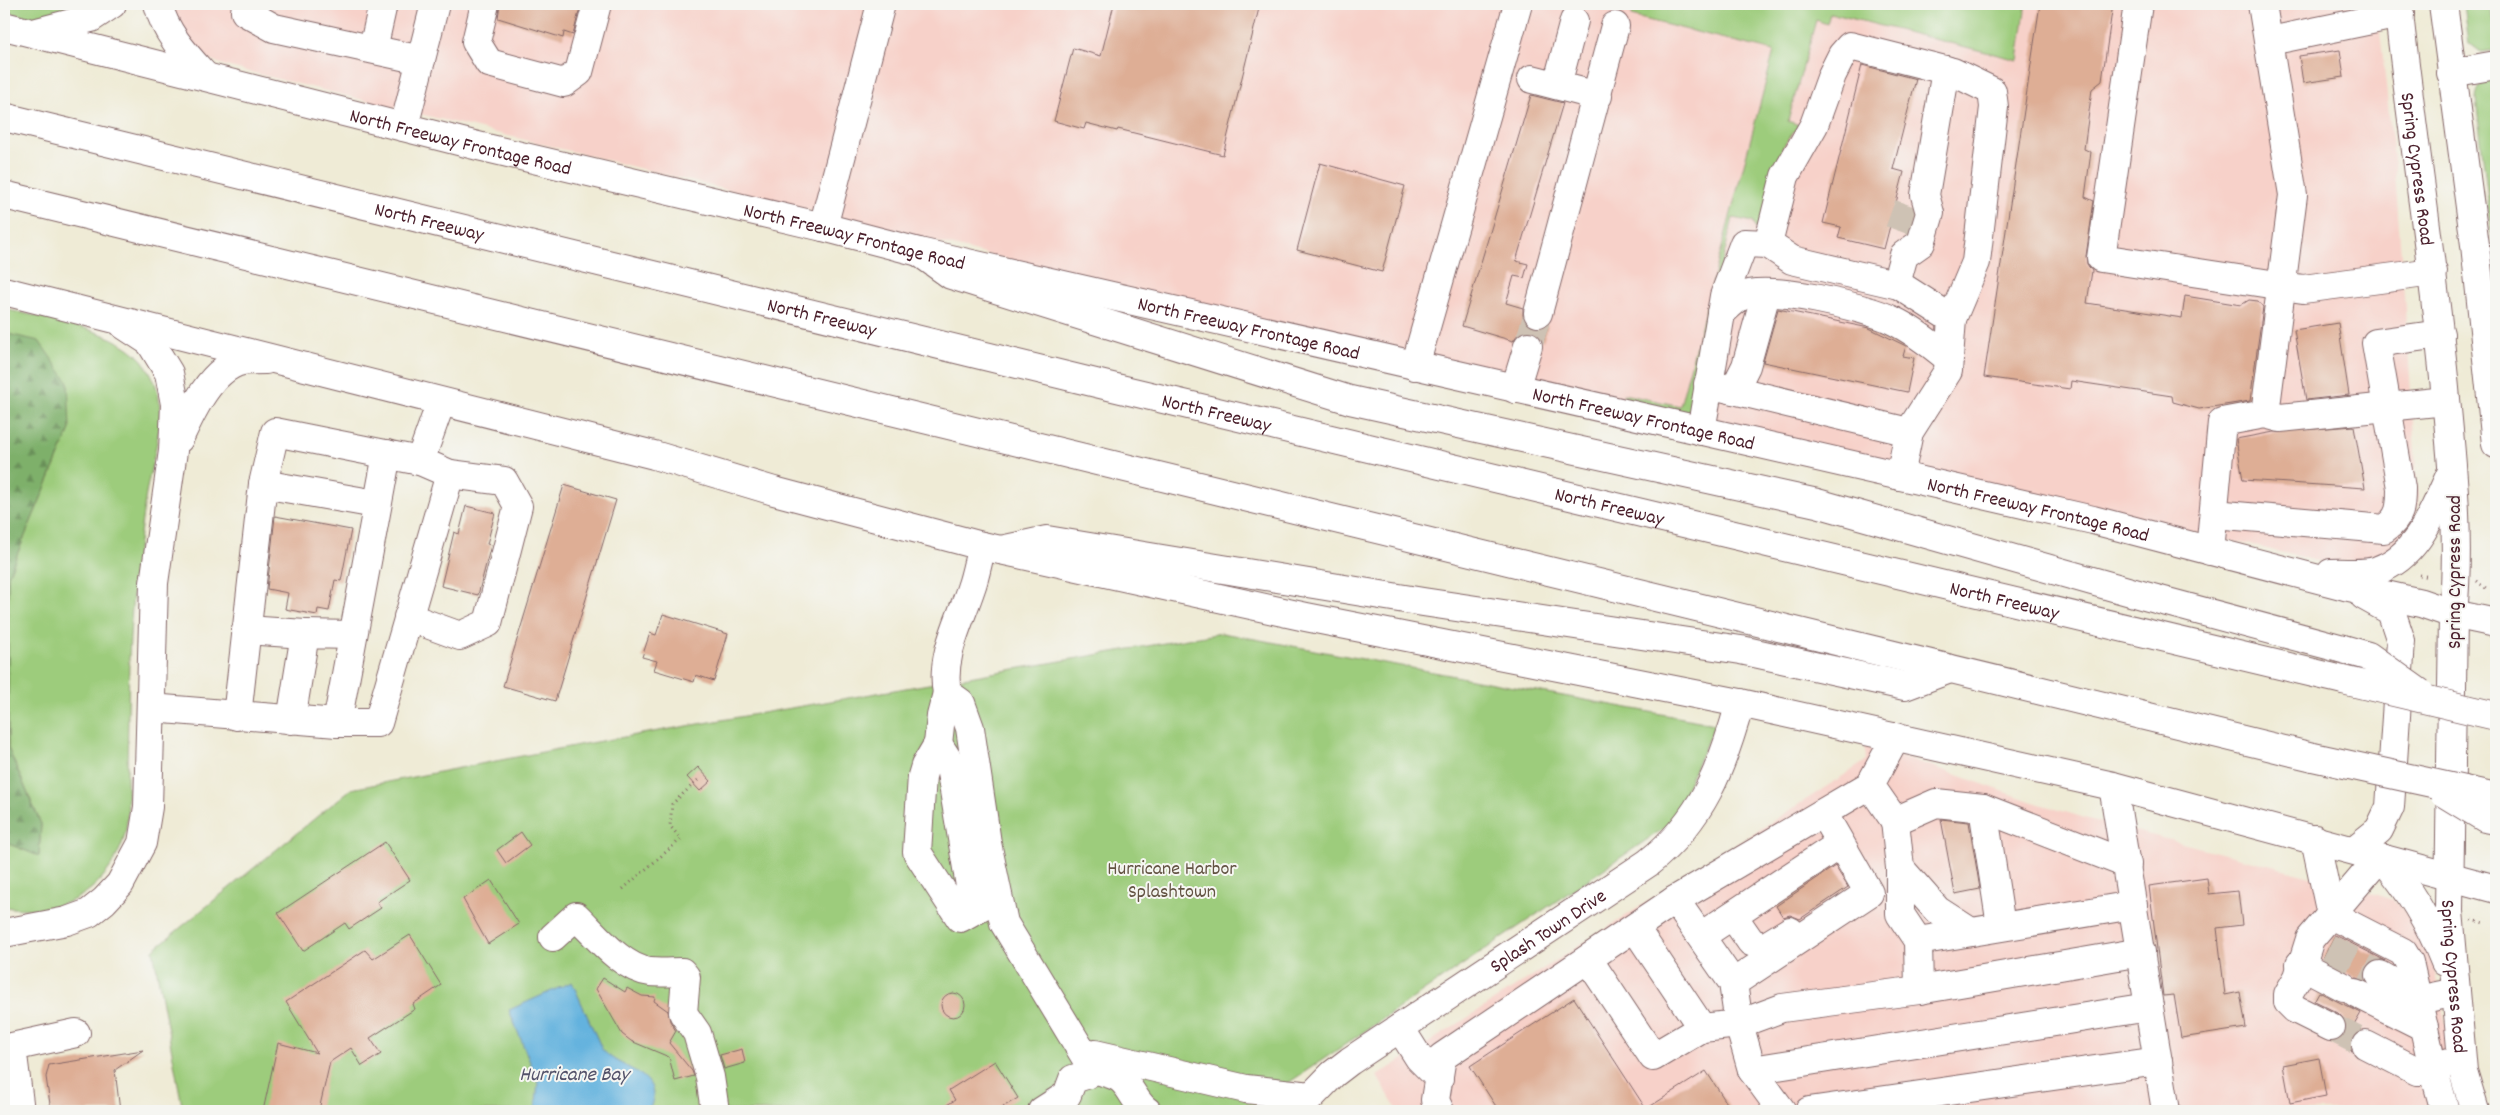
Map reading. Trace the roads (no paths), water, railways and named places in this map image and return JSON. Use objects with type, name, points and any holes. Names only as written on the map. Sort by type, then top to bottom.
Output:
[{"type":"main road","points":[[33,33],[82,21],[112,4]]},
{"type":"main road","points":[[158,4],[163,21],[172,36],[205,76]]},
{"type":"main road","points":[[246,4],[245,12],[274,28],[421,60]]},
{"type":"main road","points":[[373,49],[383,4]]},
{"type":"main road","points":[[404,127],[435,4]]},
{"type":"main road","points":[[486,4],[476,42],[489,63],[564,83],[579,72],[597,4]]},
{"type":"main road","points":[[823,226],[881,4]]},
{"type":"main road","points":[[1415,366],[1518,4]]},
{"type":"main road","points":[[2138,4],[2101,258],[2303,289],[2433,272]]},
{"type":"main road","points":[[2262,4],[2270,41],[2293,195],[2264,414]]},
{"type":"main road","points":[[2426,4],[2432,50],[2451,73]]},
{"type":"main road","points":[[2443,4],[2451,73],[2487,276],[2496,444]]},
{"type":"main road","points":[[2270,41],[2399,9]]},
{"type":"main road","name":"Spring Cypress Road","points":[[2399,9],[2433,272],[2453,470],[2457,572],[2453,614],[2449,911],[2455,990],[2468,1110]]},
{"type":"main road","points":[[1574,22],[1545,82],[1598,96]]},
{"type":"main road","name":"North Freeway Frontage Road","points":[[4,26],[404,127],[823,226],[919,252],[2093,520],[2301,575],[2421,603],[2453,614],[2496,623]]},
{"type":"main road","points":[[1538,313],[1598,96],[1615,26]]},
{"type":"main road","points":[[1768,244],[1785,176],[1814,125],[1832,75],[1842,56],[1850,46],[1946,70],[1992,90],[1994,107],[1976,262],[1952,319],[1948,371],[1909,432],[1900,476]]},
{"type":"main road","points":[[2451,73],[2496,65]]},
{"type":"main road","points":[[1896,284],[1901,243],[1921,243],[1930,212],[1917,199],[1946,70]]},
{"type":"main road","name":"North Freeway","points":[[4,117],[1104,385],[2496,716]]},
{"type":"main road","points":[[4,195],[2313,757],[2496,797]]},
{"type":"main road","points":[[1721,387],[1721,314],[1724,296],[1744,243],[1768,244],[1792,260],[1896,284],[1952,319]]},
{"type":"main road","points":[[919,252],[950,275],[1350,400],[1817,503],[2128,591],[2368,656],[2429,700]]},
{"type":"main road","points":[[4,290],[654,455],[783,494],[992,548],[1306,617],[1740,703],[2113,786],[2315,839],[2449,878],[2496,889]]},
{"type":"main road","points":[[1721,314],[1742,296],[1780,292],[1842,304],[1891,319],[1921,336],[1949,359]]},
{"type":"main road","points":[[1700,431],[1721,387],[1746,366],[1766,294]]},
{"type":"main road","points":[[6,931],[67,921],[89,913],[120,884],[131,867],[142,843],[148,807],[154,583],[173,451],[175,404],[169,373],[150,342],[112,318]]},
{"type":"main road","points":[[2214,514],[2384,529],[2394,523],[2401,508],[2401,488],[2385,405],[2376,343],[2440,334]]},
{"type":"main road","points":[[1515,389],[1528,346]]},
{"type":"main road","points":[[173,451],[196,402],[217,376],[240,362],[274,359]]},
{"type":"main road","points":[[1721,387],[1909,432]]},
{"type":"main road","points":[[2210,551],[2222,422],[2264,414],[2280,418],[2385,405],[2446,400]]},
{"type":"main road","points":[[420,461],[441,402]]},
{"type":"main road","points":[[238,716],[263,484],[275,432],[420,461],[450,474],[504,482],[518,506],[488,623],[460,636],[408,617]]},
{"type":"main road","points":[[337,722],[376,504],[387,454]]},
{"type":"main road","points":[[2301,575],[2376,571],[2404,556],[2421,534],[2453,470]]},
{"type":"main road","points":[[150,708],[291,720],[378,723],[450,474]]},
{"type":"main road","points":[[263,484],[376,504]]},
{"type":"main road","points":[[992,548],[1046,540],[1423,602],[1741,650],[1905,686],[1950,669]]},
{"type":"main road","points":[[992,548],[971,588],[946,660],[944,678],[947,693],[941,716],[938,744],[922,776],[917,852],[960,918],[998,897]]},
{"type":"main road","points":[[2331,1027],[2295,1009],[2288,1002],[2288,994],[2298,976],[2300,964],[2319,943],[2331,915],[2372,856],[2379,830],[2390,807],[2401,641],[2391,610],[2346,586]]},
{"type":"main road","points":[[246,630],[352,635]]},
{"type":"main road","points":[[291,720],[305,634]]},
{"type":"main road","points":[[947,693],[961,703],[970,728],[1004,924],[1077,1042],[1095,1054],[1253,1090],[1304,1104]]},
{"type":"main road","name":"Splash Town Drive","points":[[1304,1104],[1333,1074],[1648,863],[1670,845],[1689,823],[1712,785],[1729,742],[1740,703]]},
{"type":"main road","points":[[1440,1111],[1435,1100],[1442,1057],[1675,900],[1870,785],[1896,737]]},
{"type":"main road","points":[[938,744],[949,761],[974,910]]},
{"type":"main road","points":[[2426,782],[2485,818],[2496,820]]},
{"type":"main road","points":[[1870,785],[1895,820],[1900,868],[1900,914],[1918,941],[1919,990]]},
{"type":"main road","points":[[2113,786],[2158,1061],[2162,1111]]},
{"type":"main road","points":[[1895,820],[1936,803],[1983,808],[2126,864]]},
{"type":"main road","points":[[1983,808],[2002,926]]},
{"type":"main road","points":[[1733,983],[1869,893],[1823,813]]},
{"type":"main road","points":[[2315,839],[2331,915]]},
{"type":"main road","points":[[1701,936],[1840,844]]},
{"type":"main road","points":[[2372,856],[2408,890],[2434,935],[2455,990],[2418,1000]]},
{"type":"main road","points":[[1900,868],[1938,910],[1971,932]]},
{"type":"main road","points":[[1733,916],[1751,942],[1764,947],[1863,882]]},
{"type":"main road","points":[[1675,900],[1733,983],[1740,1024],[1752,1070],[1782,1111]]},
{"type":"main road","points":[[1918,941],[2133,905]]},
{"type":"main road","points":[[2331,915],[2402,952],[2409,962],[2433,1068],[2445,1111]]},
{"type":"main road","points":[[553,937],[576,916],[613,952],[632,965],[649,972],[682,972],[685,990],[683,1013],[697,1033],[710,1077],[715,1111]]},
{"type":"main road","points":[[1635,928],[1702,1028]]},
{"type":"main road","points":[[1588,959],[1653,1057],[1702,1028],[1740,1024],[1782,1008],[1919,990],[2140,952]]},
{"type":"main road","points":[[2300,964],[2424,1027]]},
{"type":"main road","points":[[2380,975],[2401,986],[2418,1000]]},
{"type":"main road","points":[[1752,1070],[2149,1008]]},
{"type":"main road","points":[[1400,1028],[1419,1058],[1439,1078]]},
{"type":"main road","points":[[1070,1032],[1104,1072],[1123,1081],[1137,1110]]},
{"type":"main road","points":[[20,1111],[12,1047],[76,1033]]},
{"type":"main road","points":[[2366,1045],[2416,1071],[2433,1068],[2462,1056]]},
{"type":"main road","points":[[1809,1111],[2158,1061]]},
{"type":"main road","points":[[1137,1110],[1144,1080],[1156,1072],[1168,1071]]},
{"type":"main road","points":[[1042,1111],[1067,1095],[1073,1079],[1104,1072]]},
{"type":"water","name":"Hurricane Bay","points":[[572,982],[602,1049],[619,1062],[639,1073],[652,1088],[653,1098],[649,1111],[535,1111],[538,1082],[509,1010]]},
{"type":"tunnel","points":[[1899,231],[1909,203]]},
{"type":"tunnel","points":[[1528,346],[1538,313]]},
{"type":"tunnel","points":[[2328,948],[2380,975]]},
{"type":"tunnel","points":[[2331,1027],[2366,1045]]},
{"type":"park label","name":"Hurricane Harbor Splashtown","points":[[1172,878]]}]
